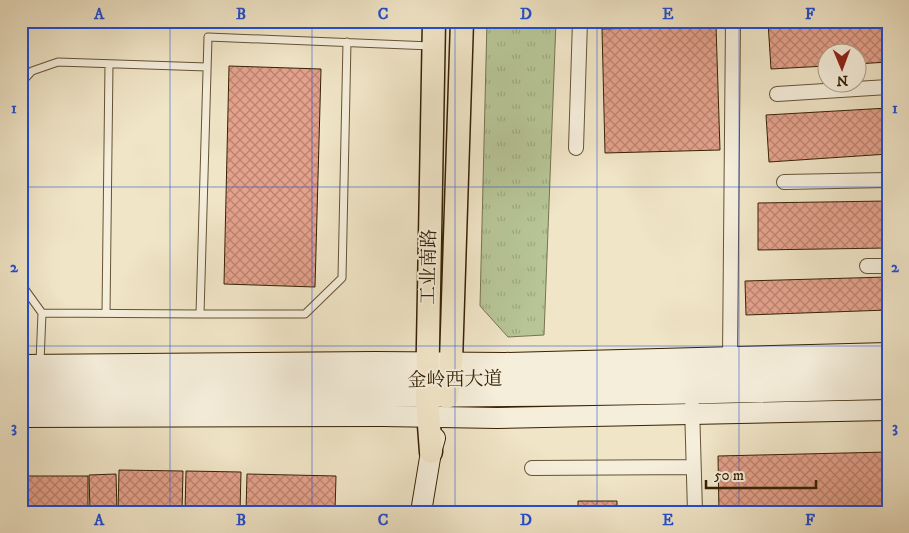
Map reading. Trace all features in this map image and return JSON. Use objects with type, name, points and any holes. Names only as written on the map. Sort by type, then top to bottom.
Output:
[{"type":"main road","name":"工业南路","points":[[434,21],[428,331],[438,389]]},
{"type":"main road","name":"工业南路","points":[[421,512],[431,452],[438,389],[462,21]]},
{"type":"main road","points":[[21,417],[438,389],[505,363],[888,354]]},
{"type":"main road","points":[[31,365],[438,389]]},
{"type":"main road","name":"金岭西大道","points":[[21,399],[438,389],[888,370]]},
{"type":"main road","name":"金岭西大道","points":[[21,383],[438,389],[692,404],[888,389]]},
{"type":"main road","points":[[692,404],[888,410]]},
{"type":"street","points":[[576,148],[580,21]]},
{"type":"street","points":[[730,357],[733,21]]},
{"type":"street","points":[[777,94],[888,87]]},
{"type":"street","points":[[784,182],[888,180]]},
{"type":"street","points":[[867,266],[888,266]]},
{"type":"street","points":[[692,404],[695,512]]},
{"type":"street","points":[[532,468],[694,467]]},
{"type":"lane","points":[[200,314],[208,37],[434,46]]},
{"type":"lane","points":[[42,313],[305,314],[342,278],[347,42]]},
{"type":"lane","points":[[21,83],[32,71],[58,62],[207,67]]},
{"type":"lane","points":[[106,313],[109,64]]},
{"type":"lane","points":[[21,284],[42,313],[31,365]]},
{"type":"green space","points":[[487,21],[556,21],[544,335],[508,337],[480,306]]},
{"type":"building","points":[[888,21],[888,62],[866,63],[866,42],[816,42],[816,67],[771,69],[768,22]]},
{"type":"building","points":[[716,26],[720,150],[605,153],[602,29]]},
{"type":"building","points":[[229,66],[321,69],[315,287],[224,284]]},
{"type":"building","points":[[888,108],[888,154],[769,162],[766,115]]},
{"type":"building","points":[[888,201],[888,248],[758,250],[758,203]]},
{"type":"building","points":[[888,277],[888,310],[746,315],[745,281]]},
{"type":"building","points":[[888,452],[888,512],[719,512],[718,456]]},
{"type":"building","points":[[119,470],[183,471],[182,512],[118,512]]},
{"type":"building","points":[[186,471],[241,472],[240,512],[185,512]]},
{"type":"building","points":[[116,474],[117,512],[90,512],[89,475]]},
{"type":"building","points":[[247,474],[336,476],[335,512],[246,512]]},
{"type":"building","points":[[23,476],[88,476],[88,512],[22,512]]},
{"type":"building","points":[[578,501],[617,501],[617,512],[578,512]]}]
